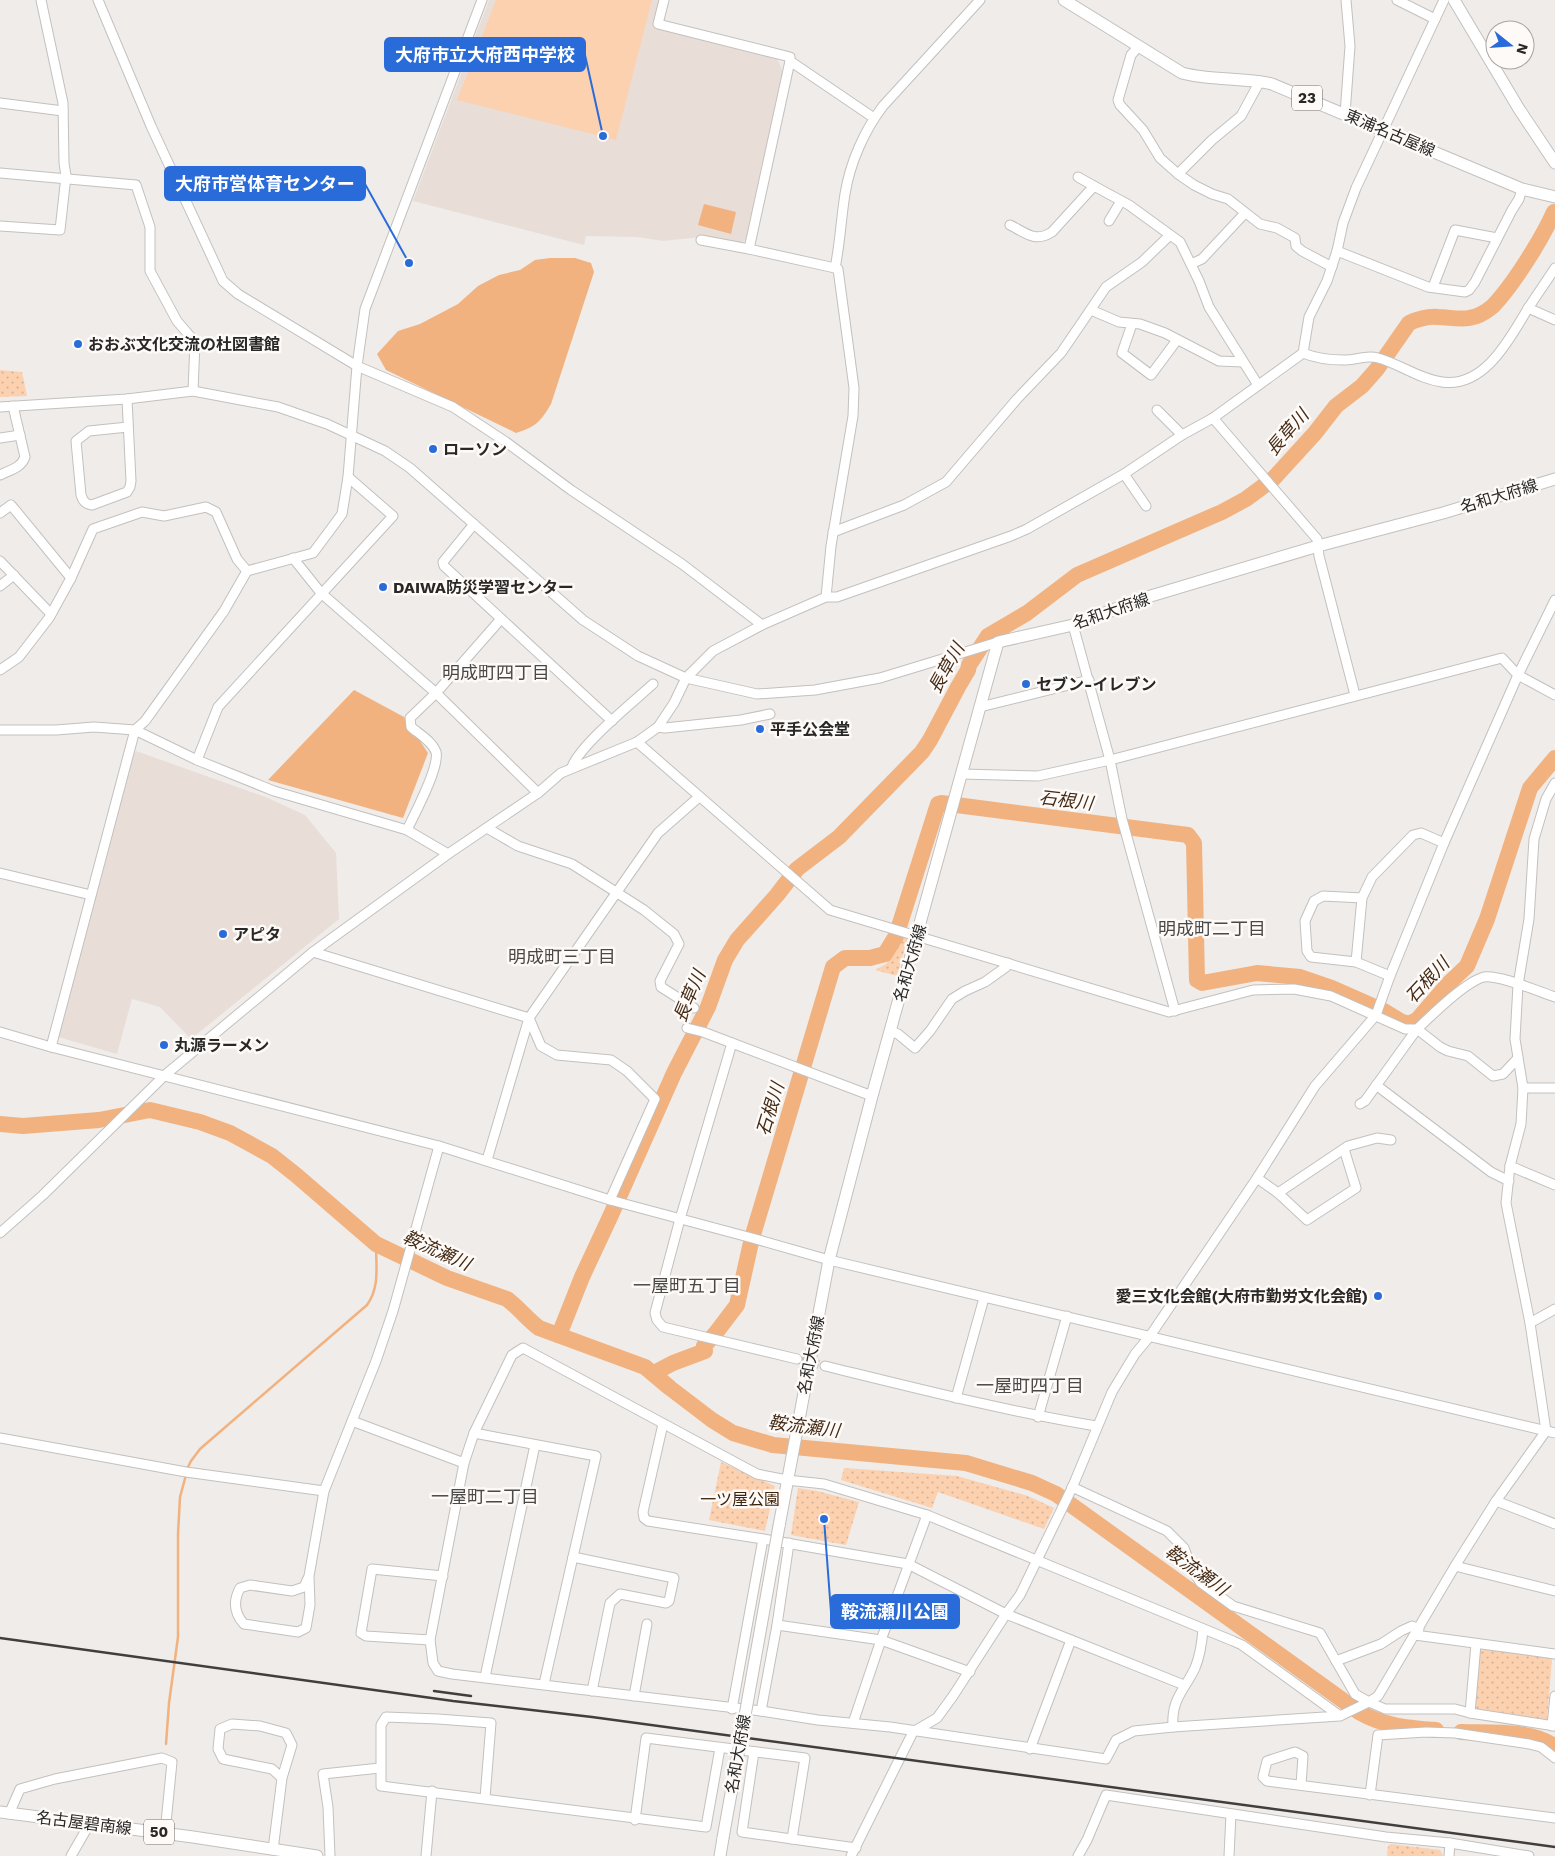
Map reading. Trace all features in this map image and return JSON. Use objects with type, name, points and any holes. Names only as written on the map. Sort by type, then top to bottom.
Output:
[{"type":"main road","name":"東浦名古屋線","points":[[1064,0],[1182,73],[1198,77],[1260,81],[1272,84],[1522,189],[1555,197]]},
{"type":"main road","points":[[1454,0],[1519,109],[1555,163]]},
{"type":"main road","name":"名和大府線","points":[[720,1856],[787,1478],[829,1260],[872,1096],[958,792],[994,643],[1073,625],[1144,598],[1318,546],[1443,513],[1555,478]]},
{"type":"main road","name":"名古屋碧南線","points":[[5,1813],[165,1833],[317,1856]]},
{"type":"street","points":[[0,226],[60,230],[66,178],[63,103],[41,0]]},
{"type":"street","points":[[98,0],[151,126],[224,281],[238,294],[358,366],[453,407],[506,442],[570,490],[682,564],[762,624]]},
{"type":"street","points":[[51,1047],[135,730],[145,721],[224,611],[247,571],[314,553],[342,514],[346,497],[365,309],[482,0]]},
{"type":"street","points":[[664,0],[658,24],[790,57],[790,61],[874,118]]},
{"type":"street","points":[[835,268],[845,193],[858,148],[874,118],[980,0]]},
{"type":"street","points":[[1345,114],[1350,46],[1346,0]]},
{"type":"street","points":[[1397,0],[1435,19]]},
{"type":"street","points":[[0,1233],[43,1195],[165,1076],[313,952],[448,854],[538,793],[562,773],[637,742],[658,727],[674,703],[686,678],[713,652],[762,624],[826,597],[837,597],[1011,536],[1124,474],[1182,435],[1213,418],[1303,353],[1309,317],[1327,282],[1337,251],[1343,223],[1356,188],[1444,0]]},
{"type":"street","points":[[1139,46],[1131,55],[1118,100],[1120,105],[1143,130],[1160,158],[1194,185],[1228,199],[1260,224],[1277,228],[1295,238],[1296,246],[1302,251],[1332,267]]},
{"type":"street","points":[[749,249],[790,61]]},
{"type":"street","points":[[1178,174],[1212,140],[1240,116],[1260,81]]},
{"type":"street","points":[[0,104],[63,111]]},
{"type":"street","points":[[0,173],[136,185],[150,227],[150,271],[177,321],[195,342],[193,392]]},
{"type":"street","points":[[1078,177],[1121,201],[1180,242],[1209,307],[1258,385]]},
{"type":"street","points":[[1010,225],[1036,238],[1046,236],[1052,232],[1094,186]]},
{"type":"street","points":[[1337,251],[1433,288],[1465,292],[1469,290],[1519,199],[1522,189]]},
{"type":"street","points":[[1109,221],[1121,201]]},
{"type":"street","points":[[1191,264],[1202,259],[1245,213]]},
{"type":"street","points":[[1433,288],[1455,230],[1497,238]]},
{"type":"street","points":[[833,532],[904,505],[946,482],[1017,399],[1061,353],[1106,287],[1142,262],[1168,237]]},
{"type":"street","points":[[701,240],[838,269],[854,388],[853,416],[833,532],[826,597]]},
{"type":"street","points":[[1303,353],[1313,357],[1346,361],[1362,357],[1378,358],[1432,380],[1459,382],[1472,377],[1487,365],[1507,344],[1555,268]]},
{"type":"street","points":[[1528,308],[1555,320]]},
{"type":"street","points":[[1091,310],[1119,322],[1140,324],[1164,332],[1219,361],[1243,362]]},
{"type":"street","points":[[1132,324],[1122,353],[1151,375],[1177,340]]},
{"type":"street","points":[[0,407],[127,399],[193,392],[278,407],[327,424],[385,452],[410,468],[596,629],[644,659],[686,678],[757,694],[816,690],[880,678],[994,643]]},
{"type":"street","points":[[127,399],[131,481],[130,487],[127,492],[92,505],[86,504],[81,495],[76,441],[89,431],[128,427]]},
{"type":"street","points":[[0,475],[18,467],[25,457],[14,406]]},
{"type":"street","points":[[1157,410],[1182,435]]},
{"type":"street","points":[[1213,418],[1318,539],[1318,546],[1355,695]]},
{"type":"street","points":[[0,438],[20,435]]},
{"type":"street","points":[[1124,474],[1146,506]]},
{"type":"street","points":[[197,760],[218,707],[321,592],[393,516],[348,477]]},
{"type":"street","points":[[0,513],[11,505],[71,578]]},
{"type":"street","points":[[0,670],[19,657],[51,614],[71,578],[93,529],[142,512],[164,516],[206,507],[216,512],[237,559],[247,571]]},
{"type":"street","points":[[474,524],[443,562],[444,566],[612,721]]},
{"type":"street","points":[[293,558],[321,592],[436,694],[538,793]]},
{"type":"street","points":[[0,561],[51,614]]},
{"type":"street","points":[[0,586],[14,576]]},
{"type":"street","points":[[754,1752],[742,1832],[792,1839],[854,1852],[913,1732],[937,1718],[970,1672],[1020,1595],[1072,1488],[1096,1426],[1112,1392],[1135,1354],[1150,1336],[1257,1178],[1315,1086],[1377,1011],[1444,843],[1518,675],[1555,600]]},
{"type":"street","points":[[407,830],[429,782],[436,760],[436,752],[429,742],[411,727],[410,718],[436,694],[501,619]]},
{"type":"street","points":[[1073,625],[1110,760],[1126,835],[1175,1011]]},
{"type":"street","points":[[962,774],[1038,776],[1110,760],[1502,658],[1518,675],[1555,695]]},
{"type":"street","points":[[980,707],[1089,680]]},
{"type":"street","points":[[572,768],[575,758],[653,684]]},
{"type":"street","points":[[658,727],[665,728],[741,720],[770,714]]},
{"type":"street","points":[[0,730],[56,730],[94,726],[135,730],[197,760],[274,791],[407,830],[448,854]]},
{"type":"street","points":[[637,742],[830,910],[1169,1012],[1253,990],[1294,989],[1331,996],[1377,1011],[1406,1029],[1417,1029],[1448,1051],[1468,1056],[1493,1076],[1503,1074],[1518,1058]]},
{"type":"street","points":[[1342,1716],[1242,1645],[928,1515],[824,1484],[757,1474],[523,1348],[512,1355],[474,1433],[464,1463],[430,1640],[433,1663],[438,1671],[853,1723],[1106,1759],[1116,1740],[1134,1731],[1342,1716],[1378,1696],[1496,1501],[1551,1432],[1506,1203],[1510,1166],[1521,1124],[1523,1088],[1515,1039],[1518,985],[1529,919],[1534,839],[1546,799],[1555,783]]},
{"type":"street","points":[[487,1160],[529,1018],[658,833],[699,797]]},
{"type":"street","points":[[487,828],[518,846],[572,864],[644,910],[674,934],[680,944],[660,981],[661,987],[694,1008]]},
{"type":"street","points":[[1356,962],[1362,898],[1372,877],[1413,834],[1421,834],[1444,843]]},
{"type":"street","points":[[0,873],[91,895]]},
{"type":"street","points":[[1362,898],[1322,896],[1314,901],[1305,921],[1306,951],[1311,957],[1356,962],[1390,976]]},
{"type":"street","points":[[313,952],[529,1018]]},
{"type":"street","points":[[891,1031],[898,1034],[915,1048],[930,1031],[952,999],[985,982],[1006,967],[1008,963]]},
{"type":"street","points":[[1360,1104],[1365,1101],[1417,1029],[1444,1004],[1475,981],[1486,977],[1500,978],[1555,997]]},
{"type":"street","points":[[529,1018],[540,1046],[557,1055],[611,1060],[627,1071],[655,1099],[610,1200]]},
{"type":"street","points":[[687,1028],[703,1032],[872,1096]]},
{"type":"street","points":[[0,1032],[51,1047],[438,1146],[610,1200],[829,1260],[1551,1432]]},
{"type":"street","points":[[732,1043],[680,1219],[655,1313],[656,1320],[663,1326],[797,1360]]},
{"type":"street","points":[[1376,1085],[1490,1172],[1509,1181]]},
{"type":"street","points":[[1523,1088],[1555,1088]]},
{"type":"street","points":[[1278,1193],[1344,1149],[1377,1138],[1391,1140]]},
{"type":"street","points":[[309,1576],[304,1587],[292,1591],[250,1585],[240,1588],[235,1597],[237,1616],[244,1624],[298,1632],[306,1628],[310,1605],[309,1576],[324,1491],[376,1361],[402,1279],[438,1146]]},
{"type":"street","points":[[1257,1178],[1278,1193],[1307,1220],[1356,1188],[1344,1149]]},
{"type":"street","points":[[1510,1166],[1555,1185]]},
{"type":"street","points":[[956,1398],[984,1298]]},
{"type":"street","points":[[1530,1322],[1555,1309]]},
{"type":"street","points":[[1038,1417],[1068,1316]]},
{"type":"street","points":[[825,1366],[1038,1417],[1096,1426]]},
{"type":"street","points":[[352,1421],[464,1463]]},
{"type":"street","points":[[663,1424],[643,1512],[644,1518],[648,1521],[763,1538],[908,1564],[1006,1614],[1184,1685]]},
{"type":"street","points":[[474,1433],[596,1456],[544,1684]]},
{"type":"street","points":[[0,1438],[186,1472],[324,1491]]},
{"type":"street","points":[[485,1677],[535,1445]]},
{"type":"street","points":[[1072,1488],[1167,1531],[1184,1548],[1192,1569],[1200,1582],[1233,1606],[1320,1633],[1355,1694],[1384,1709],[1456,1709],[1554,1727],[1555,1696]]},
{"type":"street","points":[[1496,1501],[1555,1524]]},
{"type":"street","points":[[853,1723],[908,1564],[928,1515]]},
{"type":"street","points":[[732,1709],[763,1538]]},
{"type":"street","points":[[761,1711],[777,1626],[789,1543]]},
{"type":"street","points":[[574,1557],[674,1578],[669,1601],[666,1603],[620,1594],[610,1603],[592,1691]]},
{"type":"street","points":[[1455,1566],[1555,1591]]},
{"type":"street","points":[[430,1640],[366,1636],[361,1633],[372,1569],[443,1576]]},
{"type":"street","points":[[634,1696],[647,1624]]},
{"type":"street","points":[[777,1626],[881,1640],[970,1672]]},
{"type":"street","points":[[1336,1661],[1375,1647],[1412,1626],[1417,1632],[1476,1644],[1555,1654]]},
{"type":"street","points":[[1173,1727],[1172,1716],[1178,1696],[1196,1666],[1203,1629]]},
{"type":"street","points":[[1030,1749],[1071,1640]]},
{"type":"street","points":[[1470,1713],[1476,1644]]},
{"type":"street","points":[[485,1798],[491,1723],[386,1717],[381,1725],[381,1786],[485,1798],[635,1820],[706,1827],[720,1748]]},
{"type":"street","points":[[273,1850],[282,1778],[292,1745],[286,1733],[260,1726],[232,1724],[220,1729],[218,1749],[223,1759],[272,1769],[282,1778]]},
{"type":"street","points":[[1370,1795],[1378,1735],[1426,1732],[1454,1733],[1541,1747],[1555,1758]]},
{"type":"street","points":[[635,1820],[646,1738],[805,1758],[792,1839]]},
{"type":"street","points":[[1301,1786],[1303,1756],[1295,1752],[1267,1761],[1263,1777],[1267,1781],[1301,1786],[1370,1795],[1555,1818]]},
{"type":"street","points":[[5,1813],[20,1790],[55,1779],[162,1758],[172,1762],[165,1833]]},
{"type":"street","points":[[330,1856],[328,1807],[323,1774],[380,1768]]},
{"type":"street","points":[[426,1856],[432,1791]]},
{"type":"street","points":[[1078,1856],[1087,1840],[1106,1795],[1386,1837],[1450,1843],[1528,1856]]},
{"type":"street","points":[[1229,1856],[1231,1814]]},
{"type":"street","points":[[72,1856],[90,1823]]},
{"type":"street","points":[[1449,1856],[1450,1843]]},
{"type":"shaded area","points":[[489,0],[659,0],[653,27],[777,58],[783,72],[747,239],[740,244],[701,237],[663,241],[637,237],[586,236],[584,245],[413,201]]},
{"type":"shaded area","points":[[704,204],[736,212],[731,234],[698,225]]},
{"type":"shaded area","points":[[575,258],[591,263],[594,272],[551,404],[541,419],[533,426],[516,433],[386,370],[377,354],[398,331],[420,324],[458,304],[478,286],[499,275],[520,270],[535,260]]},
{"type":"shaded area","points":[[354,690],[404,717],[428,753],[403,818],[268,780]]},
{"type":"shaded area","points":[[136,751],[268,798],[305,815],[336,853],[339,919],[191,1039],[160,1007],[132,999],[117,1054],[58,1037],[83,935]]},
{"type":"green space","points":[[496,0],[652,0],[616,140],[457,100]]},
{"type":"green space","points":[[0,370],[22,372],[27,396],[0,397]]},
{"type":"green space","points":[[901,935],[908,937],[897,976],[875,970],[886,964],[897,946]]},
{"type":"green space","name":"一ツ屋公園","points":[[721,1462],[775,1486],[765,1531],[709,1520]]},
{"type":"green space","points":[[844,1468],[957,1476],[1028,1496],[1054,1508],[1044,1529],[938,1492],[932,1508],[841,1480]]},
{"type":"green space","points":[[798,1488],[859,1502],[846,1545],[791,1535]]},
{"type":"green space","points":[[1484,1649],[1552,1658],[1547,1720],[1478,1710],[1475,1707],[1480,1651]]},
{"type":"green space","points":[[1391,1844],[1440,1850],[1443,1856],[1387,1856],[1388,1846]]},
{"type":"waterway","name":"長草川","points":[[559,1335],[582,1277],[674,1073],[708,1007],[725,960],[737,940],[777,895],[797,869],[839,837],[922,752],[969,665],[988,636],[1027,613],[1077,575],[1222,512],[1246,499],[1273,479],[1315,433],[1336,406],[1362,386],[1377,369],[1409,323],[1431,317],[1461,319],[1472,317],[1482,314],[1493,306],[1526,261],[1554,212]]},
{"type":"waterway","name":"石根川","points":[[654,1373],[673,1363],[705,1351],[704,1346],[737,1305],[752,1238],[833,967],[845,958],[870,958],[885,954],[896,936],[938,804],[1188,835],[1194,843],[1197,980],[1202,983],[1257,973],[1300,977],[1332,988],[1409,1024],[1417,1020],[1449,983],[1467,966],[1487,919],[1530,788],[1555,758]]},
{"type":"waterway","name":"鞍流瀬川","points":[[0,1124],[23,1126],[99,1120],[150,1110],[200,1122],[230,1133],[272,1156],[376,1244],[447,1278],[507,1299],[539,1328],[645,1367],[712,1420],[733,1433],[773,1445],[966,1463],[1032,1483],[1056,1494],[1359,1712],[1387,1723],[1436,1730]]},
{"type":"waterway","points":[[187,1469],[200,1449],[367,1305],[376,1284],[376,1244]]},
{"type":"waterway","points":[[166,1744],[169,1703],[178,1637],[180,1497],[186,1475]]},
{"type":"waterway","name":"鞍流瀬川","points":[[1461,1732],[1497,1732],[1523,1735],[1546,1741],[1555,1747]]},
{"type":"tunnel","points":[[797,1359],[825,1366]]},
{"type":"railway","points":[[0,1638],[453,1701],[592,1717],[1555,1847]]},
{"type":"railway","points":[[434,1691],[471,1696]]},
{"type":"place","name":"大府市立大府西中学校","points":[[603,136]]},
{"type":"place","name":"大府市営体育センター","points":[[409,263]]},
{"type":"place","name":"おおぶ文化交流の杜図書館","points":[[78,344]]},
{"type":"place","name":"ローソン","points":[[433,449]]},
{"type":"place","name":"DAIWA防災学習センター","points":[[383,587]]},
{"type":"place","name":"セブン-イレブン","points":[[1026,684]]},
{"type":"place","name":"平手公会堂","points":[[760,729]]},
{"type":"place","name":"アピタ","points":[[223,934]]},
{"type":"place","name":"丸源ラーメン","points":[[164,1045]]},
{"type":"place","name":"愛三文化会館(大府市勤労文化会館)","points":[[1378,1296]]},
{"type":"place","name":"鞍流瀬川公園","points":[[824,1519]]},
{"type":"district","name":"明成町四丁目","points":[[496,672]]},
{"type":"district","name":"明成町二丁目","points":[[1212,928]]},
{"type":"district","name":"明成町三丁目","points":[[562,956]]},
{"type":"district","name":"一屋町五丁目","points":[[687,1285]]},
{"type":"district","name":"一屋町四丁目","points":[[1030,1385]]},
{"type":"district","name":"一屋町二丁目","points":[[485,1496]]}]
